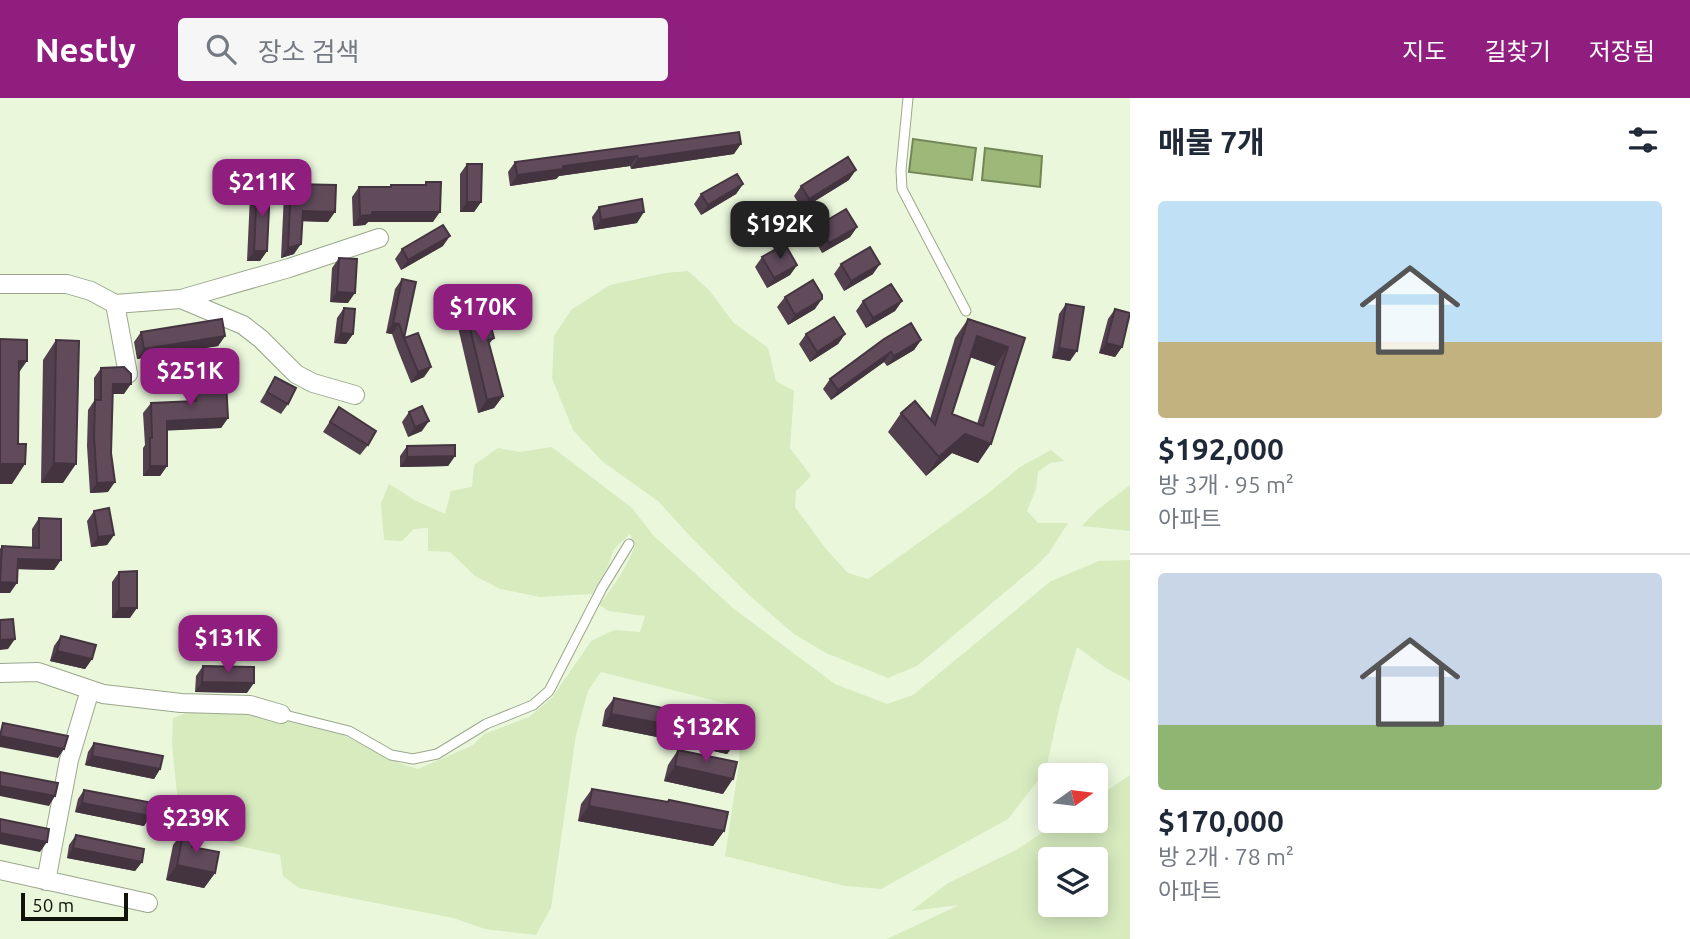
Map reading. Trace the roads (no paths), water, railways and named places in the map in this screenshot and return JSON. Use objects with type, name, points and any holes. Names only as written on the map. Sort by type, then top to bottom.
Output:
[{"type":"street","points":[[0,284],[67,284],[91,291],[115,304],[181,299],[289,268],[379,238]]},
{"type":"street","points":[[181,299],[243,325],[296,374],[313,383],[355,395]]},
{"type":"street","points":[[115,304],[128,374]]},
{"type":"street","points":[[0,673],[38,672],[103,694],[181,703],[250,705],[281,714]]},
{"type":"street","points":[[46,881],[69,760],[90,690]]},
{"type":"street","points":[[0,870],[148,903]]},
{"type":"lane","points":[[908,98],[902,189],[966,311]]},
{"type":"lane","points":[[281,714],[349,732],[391,755],[414,759],[437,754],[486,724],[533,705],[550,691],[602,588],[629,544]]}]
